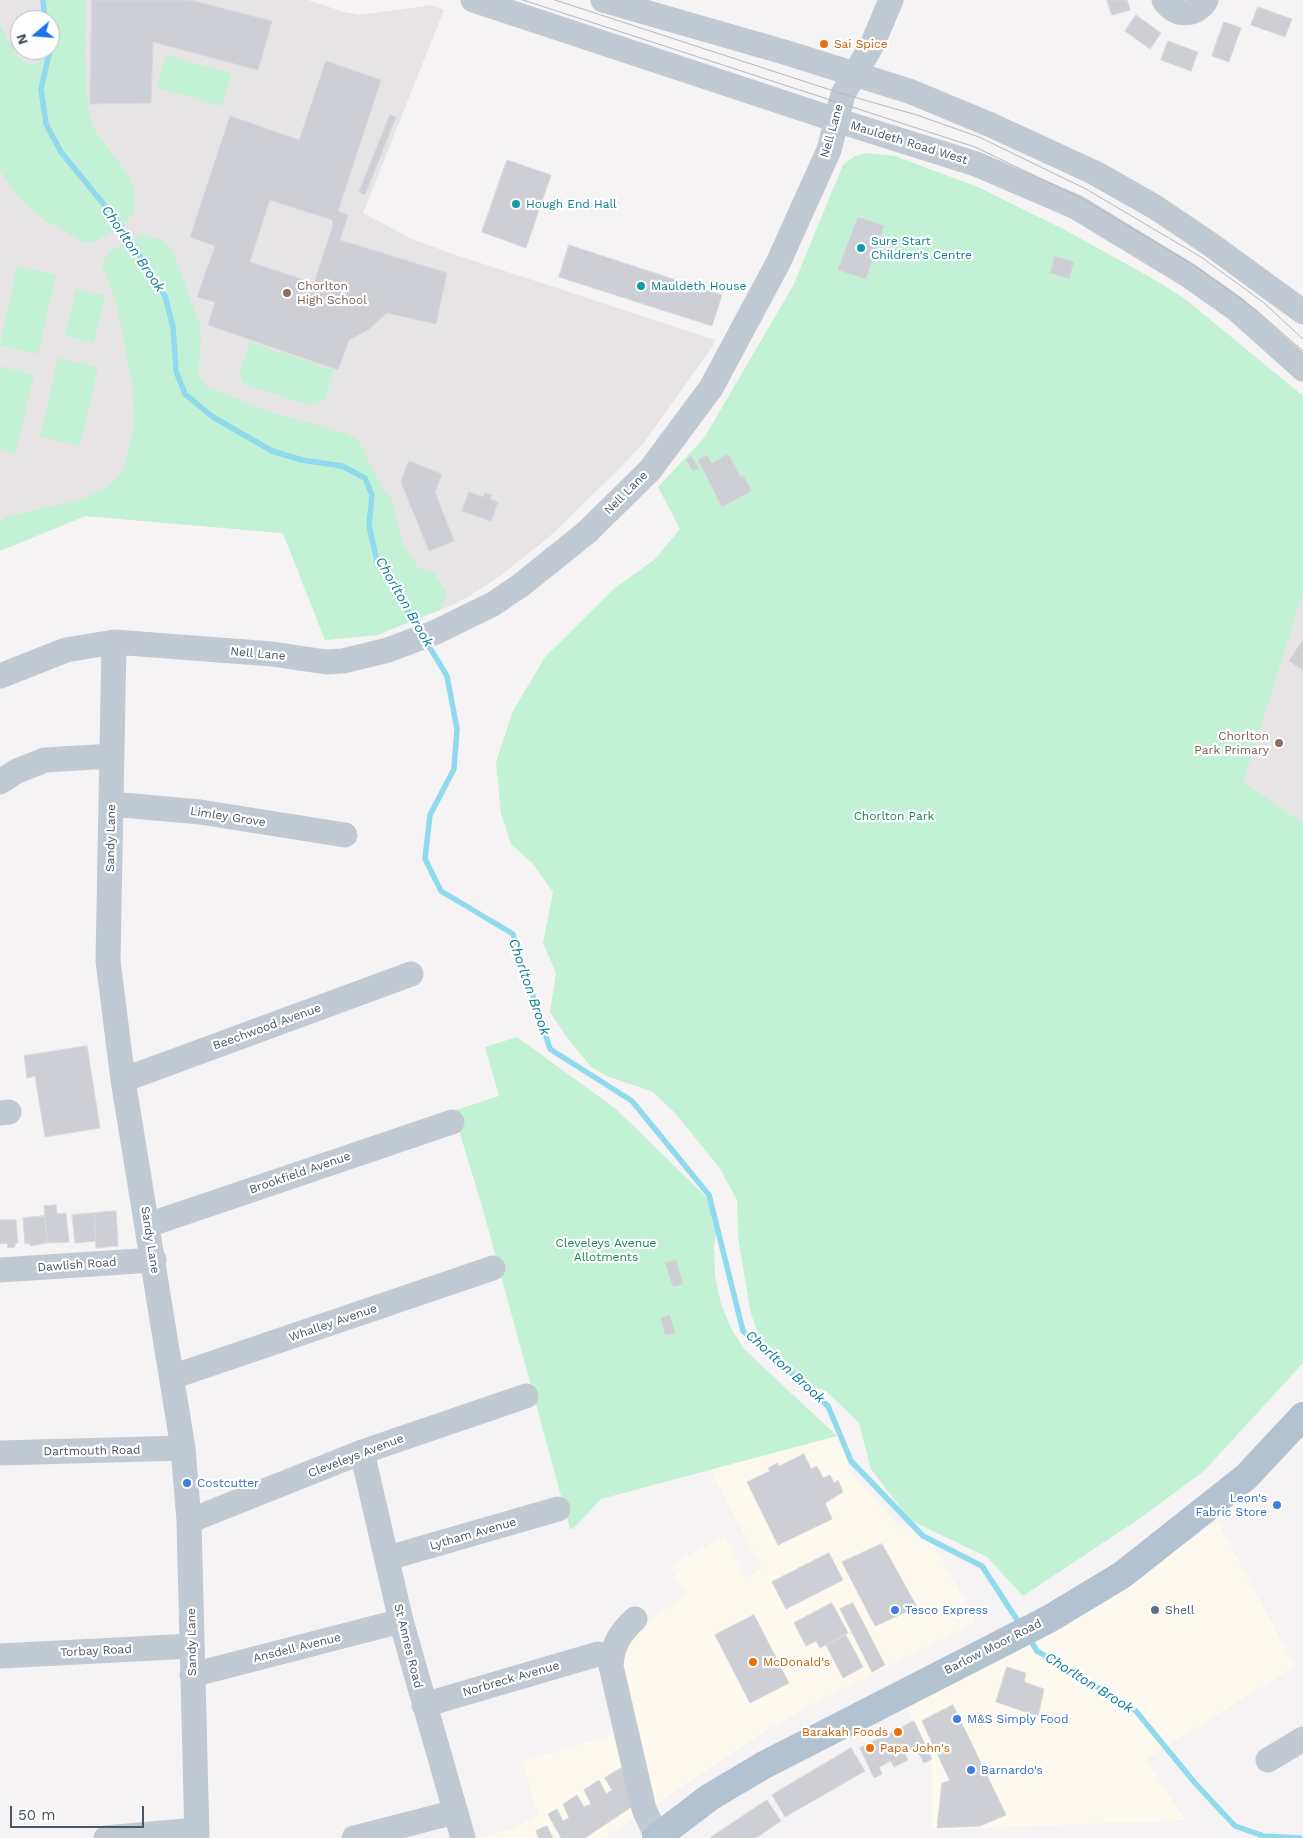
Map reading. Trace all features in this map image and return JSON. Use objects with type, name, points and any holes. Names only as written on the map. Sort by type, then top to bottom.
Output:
[{"type":"main road","name":"Barlow Moor Road","points":[[656,1838],[710,1797],[771,1761],[1049,1619],[1131,1569],[1246,1477],[1303,1416]]},
{"type":"street","name":"Mauldeth Road West","points":[[473,0],[836,120],[976,164],[1076,206],[1188,275],[1276,343],[1303,369]]},
{"type":"street","points":[[603,0],[784,52],[918,95],[1095,173],[1155,207],[1303,311]]},
{"type":"street","name":"Nell Lane","points":[[0,676],[66,650],[114,642],[272,654],[326,662],[343,660],[388,650],[426,636],[493,604],[521,585],[587,532],[650,470],[711,388],[778,263],[829,150],[843,94],[872,45],[892,0]]},
{"type":"street","points":[[1164,0],[1173,9],[1186,13],[1200,8],[1206,0]]},
{"type":"street","name":"Sandy Lane","points":[[114,642],[108,961],[123,1080],[154,1260],[183,1448],[189,1521],[196,1834]]},
{"type":"street","points":[[0,782],[17,771],[45,760],[112,756]]},
{"type":"street","name":"Limley Grove","points":[[111,804],[200,812],[345,835]]},
{"type":"street","name":"Beechwood Avenue","points":[[123,1080],[411,974]]},
{"type":"street","name":"Brookfield Avenue","points":[[148,1225],[452,1122]]},
{"type":"street","name":"Dawlish Road","points":[[0,1270],[154,1260]]},
{"type":"street","name":"Whalley Avenue","points":[[172,1377],[493,1268]]},
{"type":"street","name":"Cleveleys Avenue","points":[[189,1521],[362,1452],[526,1396]]},
{"type":"street","name":"Dartmouth Road","points":[[0,1453],[183,1448]]},
{"type":"street","name":"St Annes Road","points":[[362,1452],[401,1621],[463,1838]]},
{"type":"street","name":"Lytham Avenue","points":[[388,1558],[558,1510]]},
{"type":"street","points":[[636,1619],[619,1636],[614,1646],[611,1666],[644,1809],[656,1838]]},
{"type":"street","name":"Ansdell Avenue","points":[[192,1674],[401,1621]]},
{"type":"street","name":"Torbay Road","points":[[0,1656],[192,1646]]},
{"type":"street","name":"Norbreck Avenue","points":[[424,1705],[598,1654]]},
{"type":"street","points":[[1268,1760],[1303,1739]]},
{"type":"street","points":[[354,1838],[455,1812]]},
{"type":"street","points":[[106,1838],[196,1834]]},
{"type":"shaded area","name":"Chorlton High School","points":[[0,0],[308,0],[344,12],[360,15],[432,5],[444,10],[363,213],[412,239],[450,253],[715,340],[712,347],[646,440],[548,538],[500,576],[466,598],[377,635],[325,640],[283,533],[85,516],[0,551]]},
{"type":"shaded area","name":"Chorlton Park Primary","points":[[1303,593],[1303,823],[1242,782]]},
{"type":"shaded area","points":[[837,1436],[852,1474],[900,1529],[907,1525],[930,1539],[977,1622],[813,1704],[762,1733],[649,1809],[622,1677],[627,1635],[687,1595],[669,1566],[725,1536],[746,1577],[762,1569],[710,1469]]},
{"type":"shaded area","points":[[1217,1521],[1295,1666],[1146,1759],[1185,1820],[932,1830],[932,1761],[906,1706],[1104,1601]]},
{"type":"shaded area","points":[[614,1734],[639,1815],[602,1838],[478,1838],[510,1830],[538,1815],[522,1762]]},
{"type":"green space","points":[[43,0],[85,0],[85,65],[87,101],[90,115],[98,135],[127,174],[135,195],[135,206],[129,218],[118,228],[93,243],[82,241],[41,218],[15,194],[0,170],[0,25],[10,44],[10,60],[21,60],[31,66],[41,60],[60,60],[60,10],[44,10]]},
{"type":"green space","points":[[166,55],[231,73],[222,106],[157,88]]},
{"type":"green space","name":"Chorlton Park","points":[[866,153],[895,156],[978,187],[1065,230],[1150,277],[1184,298],[1303,396],[1303,593],[1243,782],[1303,823],[1303,1363],[1204,1471],[1139,1519],[1023,1596],[987,1557],[910,1520],[871,1469],[859,1423],[827,1392],[791,1376],[764,1353],[750,1310],[738,1236],[737,1200],[719,1167],[675,1113],[653,1092],[609,1077],[591,1067],[566,1036],[550,1012],[556,973],[543,943],[553,892],[533,864],[511,844],[501,813],[496,762],[513,711],[545,657],[615,588],[655,559],[680,529],[658,487],[704,438],[793,286],[843,165],[855,156]]},
{"type":"green space","points":[[139,235],[162,240],[172,250],[200,326],[201,340],[198,375],[207,387],[276,414],[346,433],[359,441],[383,489],[391,498],[404,546],[418,567],[434,573],[447,593],[440,610],[377,635],[325,640],[283,533],[85,516],[0,551],[0,521],[7,517],[33,510],[77,501],[108,487],[124,469],[134,424],[132,383],[116,302],[102,265],[109,252]]},
{"type":"green space","points":[[17,266],[56,275],[38,354],[0,345]]},
{"type":"green space","points":[[76,289],[105,296],[94,343],[65,336]]},
{"type":"green space","points":[[250,342],[334,370],[325,400],[311,405],[245,385],[239,374]]},
{"type":"green space","points":[[58,358],[98,367],[80,446],[40,437]]},
{"type":"green space","points":[[0,366],[34,375],[15,454],[0,450]]},
{"type":"green space","name":"Cleveleys Avenue Allotments","points":[[517,1037],[616,1109],[706,1197],[719,1221],[714,1246],[715,1276],[721,1304],[731,1328],[744,1349],[837,1436],[601,1499],[574,1528],[570,1529],[482,1206],[453,1111],[499,1096],[485,1047]]},
{"type":"building","points":[[92,0],[190,0],[272,21],[258,70],[153,42],[151,103],[90,104]]},
{"type":"building","points":[[1107,0],[1127,0],[1130,10],[1112,15]]},
{"type":"building","points":[[1258,7],[1292,19],[1285,37],[1251,25]]},
{"type":"building","points":[[1136,15],[1161,33],[1150,49],[1125,31]]},
{"type":"building","points":[[1224,22],[1241,28],[1229,62],[1212,56]]},
{"type":"building","points":[[1168,41],[1198,52],[1191,71],[1161,60]]},
{"type":"building","points":[[326,61],[381,80],[338,211],[348,215],[340,240],[447,273],[436,324],[387,313],[368,330],[349,340],[338,370],[208,325],[215,302],[197,297],[215,246],[190,237],[230,116],[299,140]],"holes":[[[270,200],[332,220],[333,225],[314,283],[250,262]]]},
{"type":"building","points":[[390,115],[396,117],[365,195],[359,192]]},
{"type":"building","name":"Hough End Hall","points":[[507,160],[551,175],[526,248],[482,232]]},
{"type":"building","name":"Sure Start Children's Centre","points":[[858,217],[884,226],[866,279],[838,270]]},
{"type":"building","name":"Mauldeth House","points":[[569,245],[722,295],[712,326],[559,277]]},
{"type":"building","points":[[1055,256],[1074,262],[1069,279],[1050,273]]},
{"type":"building","points":[[728,454],[741,477],[743,475],[752,491],[722,507],[698,460],[707,455],[712,463]]},
{"type":"building","points":[[691,456],[699,468],[693,471],[686,460]]},
{"type":"building","points":[[409,461],[442,474],[435,492],[454,541],[429,551],[401,482]]},
{"type":"building","points":[[469,492],[483,497],[485,493],[492,495],[490,499],[498,502],[491,521],[462,511]]},
{"type":"building","points":[[1303,640],[1303,670],[1289,661]]},
{"type":"building","points":[[87,1046],[100,1128],[45,1137],[35,1076],[27,1078],[24,1056]]},
{"type":"building","points":[[56,1205],[57,1214],[66,1213],[69,1242],[47,1243],[44,1206]]},
{"type":"building","points":[[116,1211],[118,1246],[96,1248],[94,1213]]},
{"type":"building","points":[[94,1213],[96,1241],[75,1243],[72,1215]]},
{"type":"building","points":[[45,1216],[47,1243],[30,1246],[30,1243],[25,1244],[23,1218]]},
{"type":"building","points":[[0,1220],[16,1220],[18,1243],[15,1243],[15,1247],[8,1248],[7,1243],[0,1244]]},
{"type":"building","points":[[676,1260],[683,1284],[673,1287],[665,1263]]},
{"type":"building","points":[[670,1315],[675,1333],[665,1335],[661,1318]]},
{"type":"building","points":[[804,1454],[811,1469],[817,1466],[823,1478],[830,1475],[834,1483],[838,1480],[843,1492],[825,1503],[832,1519],[778,1545],[747,1482],[770,1471],[768,1468],[778,1463],[779,1466]]},
{"type":"building","points":[[882,1544],[917,1607],[875,1626],[842,1562]]},
{"type":"building","points":[[829,1553],[843,1580],[786,1609],[772,1582]]},
{"type":"building","points":[[832,1603],[848,1633],[820,1648],[816,1641],[806,1646],[794,1623]]},
{"type":"building","points":[[853,1603],[885,1665],[872,1672],[840,1609]]},
{"type":"building","points":[[754,1615],[789,1683],[750,1703],[715,1635]]},
{"type":"building","points":[[846,1635],[863,1667],[843,1678],[826,1645]]},
{"type":"building","points":[[1007,1667],[1026,1673],[1024,1682],[1044,1689],[1038,1716],[996,1702]]},
{"type":"building","points":[[953,1705],[1006,1815],[980,1826],[937,1828],[942,1783],[950,1781],[922,1721]]},
{"type":"building","points":[[914,1721],[932,1759],[924,1763],[916,1748],[905,1754],[908,1760],[894,1767],[891,1761],[879,1767],[882,1774],[874,1778],[860,1748]]},
{"type":"building","points":[[851,1748],[865,1771],[785,1817],[772,1795]]},
{"type":"building","points":[[621,1768],[639,1802],[585,1838],[561,1838],[548,1814],[557,1809],[563,1821],[569,1818],[563,1804],[577,1795],[584,1807],[591,1804],[584,1790],[599,1780],[606,1794],[612,1790],[605,1778]]},
{"type":"building","points":[[767,1800],[781,1821],[756,1838],[710,1838]]},
{"type":"building","points":[[547,1826],[553,1838],[539,1838],[536,1831]]},
{"type":"waterway","name":"Chorlton Brook","points":[[43,0],[44,10]]},
{"type":"waterway","name":"Chorlton Brook","points":[[48,60],[41,89],[46,124],[61,152],[119,223],[165,296],[173,327],[176,371],[185,394],[213,417],[272,451],[302,460],[342,466],[365,478],[372,495],[369,526],[377,561],[421,632]]},
{"type":"waterway","name":"Chorlton Brook","points":[[427,643],[447,676],[457,729],[454,769],[430,815],[425,859],[441,891],[513,934],[550,1049],[632,1101],[709,1195],[743,1331],[828,1406],[851,1461],[923,1536],[982,1566],[1021,1626]]},
{"type":"waterway","name":"Chorlton Brook","points":[[1029,1638],[1037,1651],[1135,1710],[1195,1783],[1235,1826],[1264,1836],[1300,1838]]},
{"type":"tram line","points":[[523,0],[975,147],[1081,198],[1195,266],[1256,310],[1303,351]]},
{"type":"tram line","points":[[555,0],[843,94],[917,115],[979,137],[1086,189],[1201,257],[1263,302],[1303,339]]},
{"type":"place","name":"Sai Spice","points":[[824,44]]},
{"type":"place","name":"Hough End Hall","points":[[516,204]]},
{"type":"place","name":"Sure Start Children's Centre","points":[[861,248]]},
{"type":"place","name":"Mauldeth House","points":[[641,286]]},
{"type":"place","name":"Chorlton High School","points":[[287,293]]},
{"type":"place","name":"Chorlton Park Primary","points":[[1279,743]]},
{"type":"place","name":"Costcutter","points":[[187,1483]]},
{"type":"place","name":"Leon's Fabric Store","points":[[1277,1505]]},
{"type":"place","name":"Tesco Express","points":[[895,1610]]},
{"type":"place","name":"Shell","points":[[1155,1610]]},
{"type":"place","name":"McDonald's","points":[[753,1662]]},
{"type":"place","name":"M&S Simply Food","points":[[957,1719]]},
{"type":"place","name":"Barakah Foods","points":[[898,1732]]},
{"type":"place","name":"Papa John's","points":[[870,1748]]},
{"type":"place","name":"Barnardo's","points":[[971,1770]]}]
